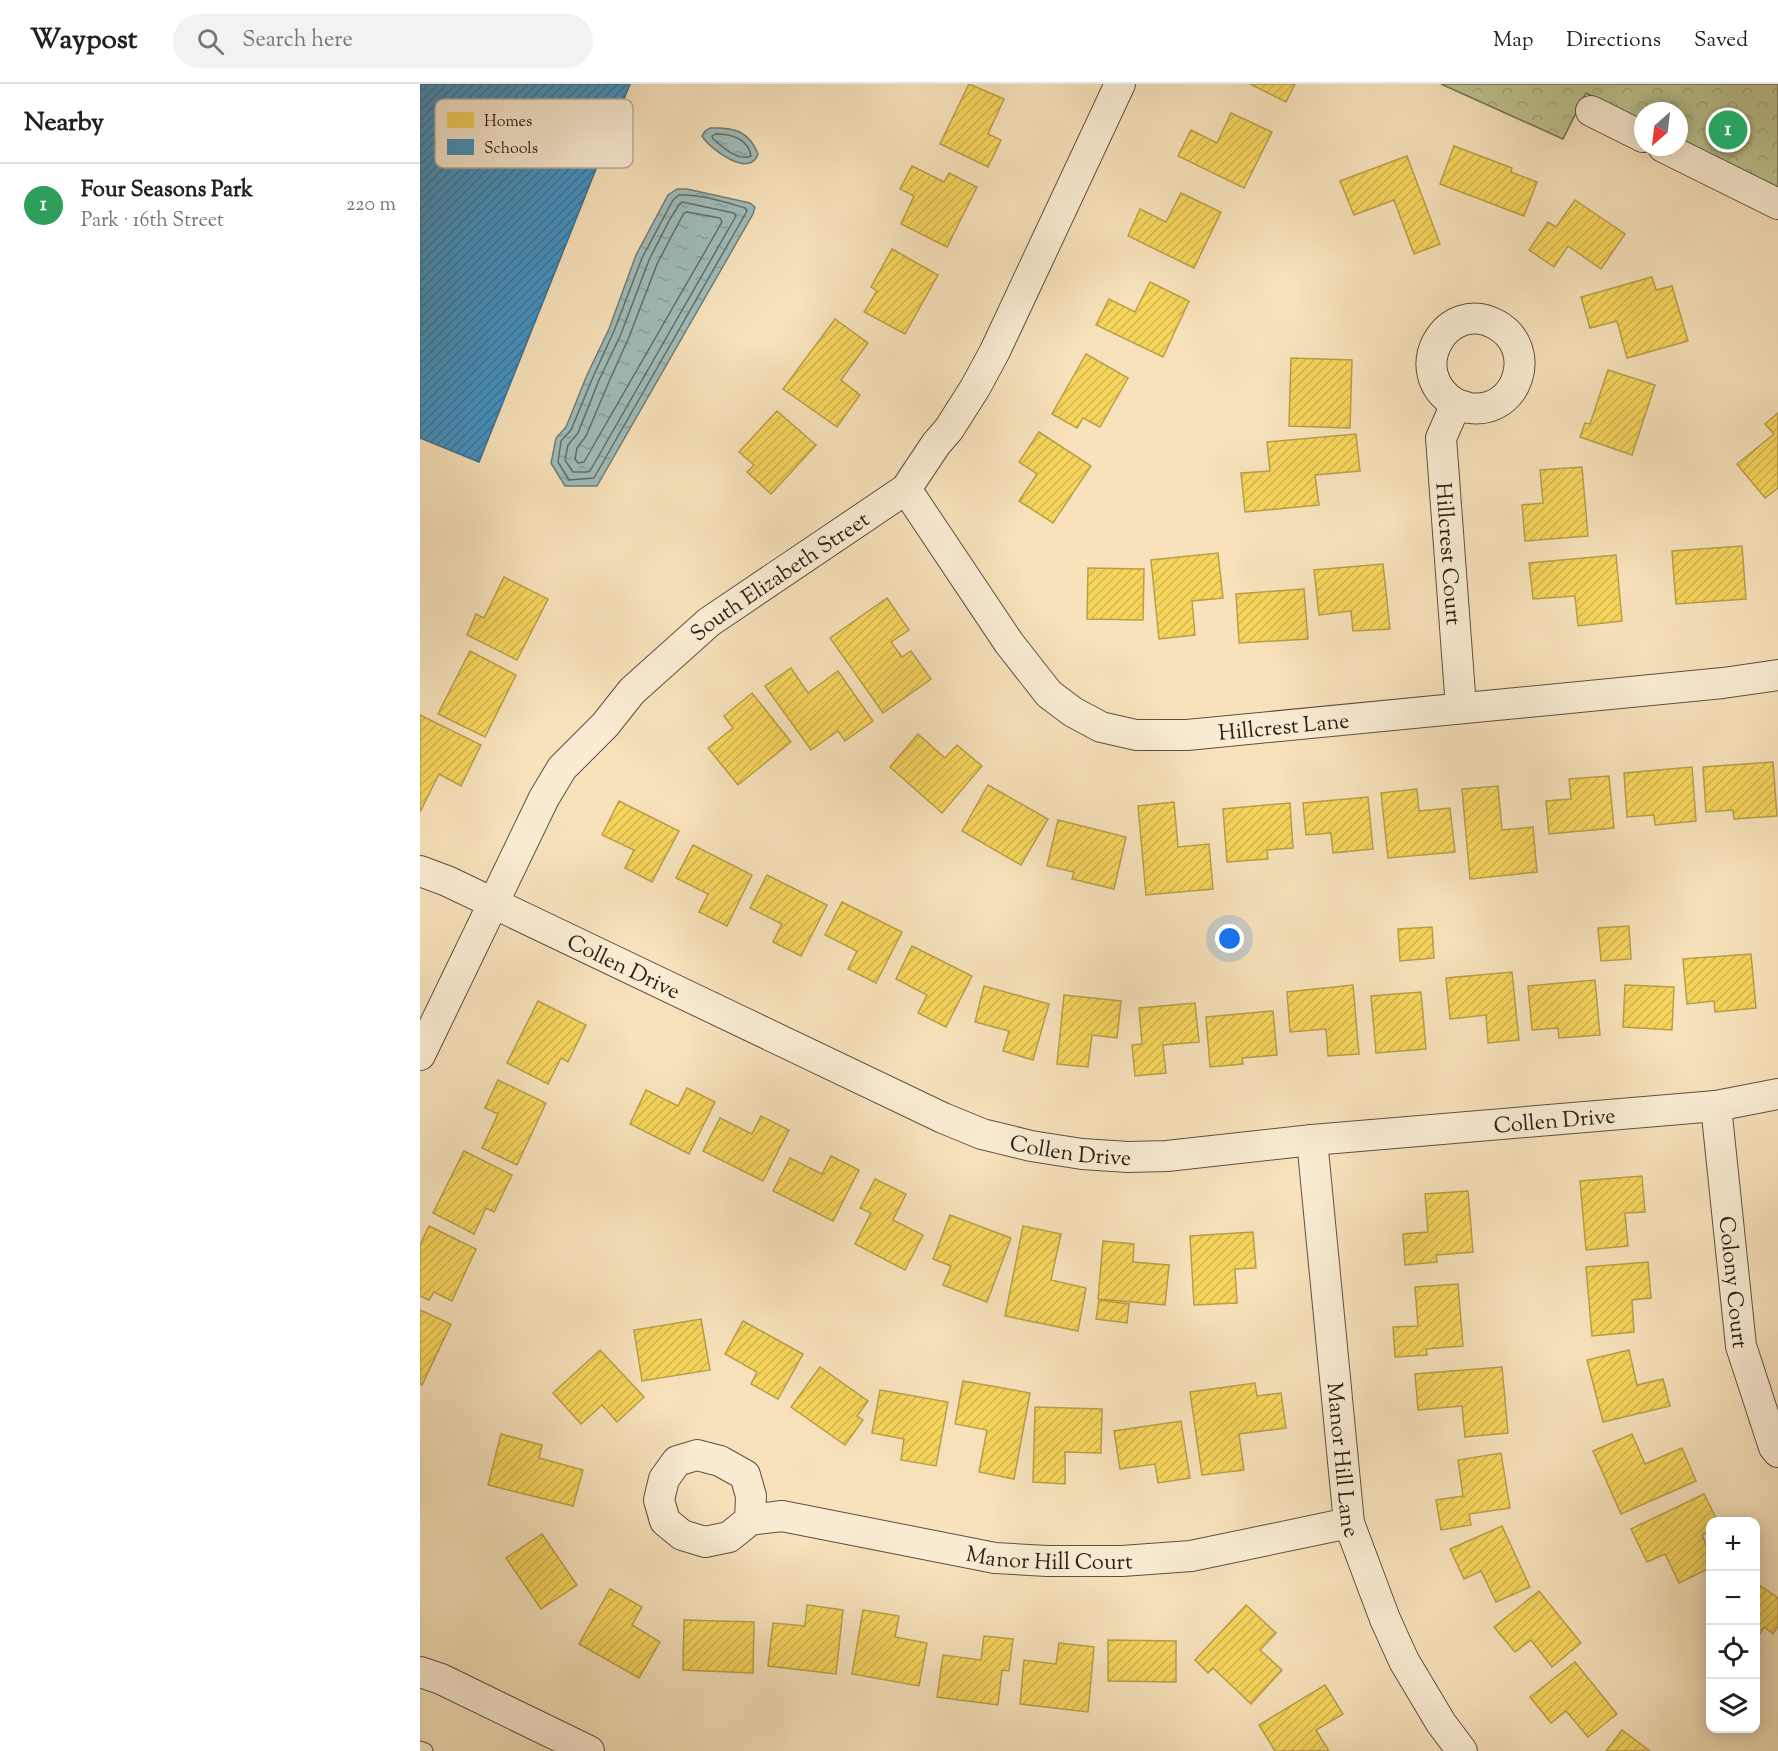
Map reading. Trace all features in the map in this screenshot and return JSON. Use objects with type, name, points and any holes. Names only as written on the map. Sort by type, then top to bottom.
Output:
[{"type":"street","name":"South Elizabeth Street","points":[[420,1055],[544,798],[562,768],[605,725],[632,691],[709,622],[906,489],[936,444],[949,429],[995,351],[1120,84]]},
{"type":"street","points":[[1591,111],[1634,132]]},
{"type":"street","points":[[1681,156],[1778,204]]},
{"type":"street","name":"Hillcrest Court","points":[[1456,404],[1441,438],[1461,708]]},
{"type":"street","name":"Hillcrest Lane","points":[[906,489],[1009,643],[1049,694],[1073,712],[1101,727],[1136,735],[1187,735],[1723,683],[1778,675]]},
{"type":"street","name":"Collen Drive","points":[[420,871],[494,903],[942,1118],[982,1134],[1041,1148],[1128,1157],[1167,1156],[1312,1140],[1716,1106],[1778,1094]]},
{"type":"street","name":"Colony Court","points":[[1716,1106],[1741,1346],[1774,1447],[1778,1452]]},
{"type":"street","name":"Manor Hill Lane","points":[[1312,1140],[1349,1523],[1385,1619],[1404,1661],[1436,1715],[1462,1751]]},
{"type":"street","name":"Manor Hill Court","points":[[750,1520],[782,1516],[995,1558],[1047,1561],[1111,1561],[1191,1556],[1349,1523]]},
{"type":"street","points":[[420,1672],[441,1679],[580,1749]]},
{"type":"lane","points":[[420,1749],[425,1751]]},
{"type":"green space","points":[[1441,84],[1778,84],[1778,187],[1688,143],[1688,102],[1634,102],[1634,117],[1586,93],[1563,139]]},
{"type":"water","points":[[710,128],[726,128],[745,135],[758,154],[754,161],[747,164],[739,163],[713,148],[702,136]]},
{"type":"water","points":[[677,189],[687,189],[750,203],[755,207],[597,486],[565,486],[551,463],[556,438],[566,427],[609,329],[636,255],[668,195]]},
{"type":"building: Homes","points":[[969,84],[1004,99],[988,134],[1001,140],[988,167],[940,144]]},
{"type":"building: Homes","points":[[1250,84],[1295,84],[1286,102]]},
{"type":"building: Homes","points":[[1231,113],[1272,132],[1244,188],[1178,156],[1191,130],[1217,143]]},
{"type":"building: Homes","points":[[1454,146],[1512,168],[1511,172],[1537,182],[1524,216],[1440,184]]},
{"type":"building: Homes","points":[[1407,156],[1440,244],[1414,254],[1394,200],[1354,215],[1340,181]]},
{"type":"building: Homes","points":[[912,166],[944,182],[949,173],[977,187],[947,247],[901,224],[914,196],[900,189]]},
{"type":"building: Homes","points":[[1181,193],[1221,212],[1194,268],[1128,236],[1140,209],[1166,222]]},
{"type":"building: Homes","points":[[1575,200],[1625,234],[1601,269],[1568,246],[1554,267],[1529,250],[1548,222],[1556,227]]},
{"type":"building: Homes","points":[[892,249],[938,275],[905,334],[864,312],[877,291],[871,287]]},
{"type":"building: Homes","points":[[1652,277],[1656,290],[1672,286],[1688,341],[1627,358],[1617,321],[1590,328],[1581,297]]},
{"type":"building: Homes","points":[[1150,282],[1189,301],[1163,357],[1096,325],[1109,299],[1135,312]]},
{"type":"building: Homes","points":[[835,319],[868,343],[841,380],[860,395],[837,427],[783,389]]},
{"type":"building: Homes","points":[[1086,354],[1128,378],[1100,427],[1083,418],[1077,428],[1052,414]]},
{"type":"building: Homes","points":[[1291,358],[1352,360],[1350,428],[1289,426]]},
{"type":"building: Homes","points":[[1608,370],[1655,385],[1632,455],[1580,437],[1585,423],[1590,424]]},
{"type":"building: Homes","points":[[777,411],[816,445],[771,494],[747,472],[754,465],[739,452]]},
{"type":"building: Homes","points":[[1778,413],[1778,488],[1765,498],[1737,464],[1774,434],[1765,424]]},
{"type":"building: Homes","points":[[1039,432],[1091,466],[1053,523],[1019,501],[1037,474],[1019,462]]},
{"type":"building: Homes","points":[[1356,434],[1360,471],[1315,475],[1319,505],[1245,512],[1241,473],[1270,471],[1267,442]]},
{"type":"building: Homes","points":[[1582,467],[1588,536],[1525,541],[1522,505],[1543,503],[1540,470]]},
{"type":"building: Homes","points":[[1742,546],[1746,599],[1676,604],[1672,551]]},
{"type":"building: Homes","points":[[1218,553],[1223,598],[1192,601],[1195,635],[1159,639],[1151,560]]},
{"type":"building: Homes","points":[[1616,555],[1622,621],[1578,626],[1575,596],[1533,599],[1529,563]]},
{"type":"building: Homes","points":[[1383,564],[1390,629],[1353,631],[1351,611],[1319,615],[1314,570]]},
{"type":"building: Homes","points":[[1088,568],[1144,569],[1143,620],[1087,619]]},
{"type":"building: Homes","points":[[504,577],[548,599],[517,660],[467,635],[476,614],[484,618]]},
{"type":"building: Homes","points":[[1304,589],[1308,639],[1239,643],[1236,594]]},
{"type":"building: Homes","points":[[887,598],[909,630],[891,642],[902,657],[911,651],[931,679],[883,713],[830,638]]},
{"type":"building: Homes","points":[[470,651],[516,675],[485,737],[438,714]]},
{"type":"building: Homes","points":[[791,668],[808,693],[838,671],[873,721],[845,741],[838,731],[811,750],[765,686]]},
{"type":"building: Homes","points":[[752,693],[791,742],[738,785],[708,748],[733,728],[724,716]]},
{"type":"building: Homes","points":[[420,715],[481,745],[461,786],[439,774],[420,812]]},
{"type":"building: Homes","points":[[918,734],[945,758],[957,745],[982,766],[942,813],[890,767]]},
{"type":"building: Homes","points":[[1773,762],[1777,816],[1734,819],[1733,810],[1706,812],[1703,767]]},
{"type":"building: Homes","points":[[1692,767],[1696,821],[1655,825],[1654,815],[1627,817],[1624,773]]},
{"type":"building: Homes","points":[[1609,776],[1614,828],[1549,834],[1546,801],[1571,799],[1569,779]]},
{"type":"building: Homes","points":[[988,785],[1048,819],[1021,865],[962,831]]},
{"type":"building: Homes","points":[[1498,786],[1502,830],[1533,827],[1537,872],[1470,879],[1462,789]]},
{"type":"building: Homes","points":[[1417,789],[1419,811],[1450,808],[1455,852],[1388,858],[1381,793]]},
{"type":"building: Homes","points":[[1368,797],[1373,849],[1333,853],[1331,833],[1306,835],[1303,803]]},
{"type":"building: Homes","points":[[619,801],[679,831],[652,882],[625,868],[634,850],[602,835]]},
{"type":"building: Homes","points":[[1174,802],[1178,847],[1209,844],[1213,889],[1146,895],[1138,806]]},
{"type":"building: Homes","points":[[1290,803],[1293,848],[1267,850],[1268,859],[1227,862],[1223,809]]},
{"type":"building: Homes","points":[[1058,820],[1126,837],[1114,889],[1072,879],[1074,872],[1047,866]]},
{"type":"building: Homes","points":[[693,845],[752,875],[727,926],[699,912],[708,894],[676,878]]},
{"type":"building: Homes","points":[[767,875],[827,905],[801,956],[773,942],[782,924],[750,908]]},
{"type":"building: Homes","points":[[842,902],[902,932],[876,983],[848,969],[857,951],[825,935]]},
{"type":"building: Homes","points":[[1629,926],[1631,959],[1601,961],[1598,928]]},
{"type":"building: Homes","points":[[1432,927],[1434,958],[1400,961],[1398,929]]},
{"type":"building: Homes","points":[[912,946],[972,976],[946,1027],[918,1013],[927,995],[896,979]]},
{"type":"building: Homes","points":[[1751,954],[1756,1008],[1715,1012],[1714,1001],[1687,1004],[1683,959]]},
{"type":"building: Homes","points":[[1512,972],[1519,1040],[1488,1043],[1486,1015],[1450,1019],[1446,978]]},
{"type":"building: Homes","points":[[1595,980],[1600,1035],[1559,1038],[1558,1028],[1532,1030],[1528,986]]},
{"type":"building: Homes","points":[[1353,985],[1359,1054],[1328,1056],[1326,1029],[1290,1032],[1287,992]]},
{"type":"building: Homes","points":[[1625,985],[1674,987],[1672,1030],[1623,1027]]},
{"type":"building: Homes","points":[[984,986],[1049,1004],[1033,1060],[1003,1051],[1009,1031],[975,1022]]},
{"type":"building: Homes","points":[[1421,992],[1426,1049],[1376,1053],[1371,996]]},
{"type":"building: Homes","points":[[1064,995],[1121,1001],[1117,1038],[1092,1035],[1088,1067],[1057,1064]]},
{"type":"building: Homes","points":[[538,1001],[586,1025],[568,1062],[561,1058],[548,1084],[507,1063]]},
{"type":"building: Homes","points":[[1195,1003],[1199,1042],[1163,1045],[1166,1073],[1135,1076],[1132,1045],[1142,1044],[1139,1008]]},
{"type":"building: Homes","points":[[1273,1011],[1277,1055],[1242,1058],[1243,1064],[1210,1067],[1206,1017]]},
{"type":"building: Homes","points":[[498,1080],[546,1103],[517,1165],[482,1148],[498,1114],[485,1108]]},
{"type":"building: Homes","points":[[687,1088],[715,1102],[689,1154],[630,1124],[646,1090],[678,1106]]},
{"type":"building: Homes","points":[[761,1116],[789,1130],[763,1181],[703,1151],[720,1118],[752,1134]]},
{"type":"building: Homes","points":[[464,1151],[512,1175],[494,1212],[486,1208],[474,1234],[433,1213]]},
{"type":"building: Homes","points":[[831,1156],[859,1170],[833,1221],[773,1191],[790,1158],[822,1174]]},
{"type":"building: Homes","points":[[1642,1176],[1645,1212],[1625,1213],[1628,1246],[1586,1250],[1580,1181]]},
{"type":"building: Homes","points":[[875,1179],[906,1194],[893,1220],[923,1235],[905,1270],[855,1244],[871,1213],[860,1208]]},
{"type":"building: Homes","points":[[1468,1191],[1473,1252],[1436,1255],[1437,1262],[1405,1265],[1403,1234],[1428,1232],[1425,1194]]},
{"type":"building: Homes","points":[[950,1215],[1011,1238],[987,1302],[943,1285],[951,1266],[933,1259]]},
{"type":"building: Homes","points":[[429,1226],[476,1249],[452,1301],[434,1292],[429,1300],[420,1296],[420,1245]]},
{"type":"building: Homes","points":[[1023,1226],[1061,1234],[1051,1280],[1086,1288],[1078,1331],[1005,1316]]},
{"type":"building: Homes","points":[[1253,1232],[1256,1268],[1235,1269],[1237,1303],[1194,1305],[1190,1236]]},
{"type":"building: Homes","points":[[1103,1241],[1134,1244],[1133,1262],[1169,1265],[1165,1305],[1098,1299]]},
{"type":"building: Homes","points":[[1648,1262],[1651,1298],[1632,1300],[1634,1332],[1592,1336],[1586,1267]]},
{"type":"building: Homes","points":[[1458,1284],[1463,1346],[1426,1349],[1427,1355],[1395,1357],[1393,1327],[1418,1326],[1415,1287]]},
{"type":"building: Homes","points":[[1099,1300],[1129,1304],[1127,1323],[1096,1319]]},
{"type":"building: Homes","points":[[420,1310],[451,1324],[422,1385],[420,1384]]},
{"type":"building: Homes","points":[[701,1319],[710,1370],[642,1381],[634,1330]]},
{"type":"building: Homes","points":[[743,1321],[803,1354],[778,1399],[751,1384],[757,1372],[725,1354]]},
{"type":"building: Homes","points":[[600,1350],[644,1397],[617,1422],[602,1405],[581,1424],[553,1393]]},
{"type":"building: Homes","points":[[1629,1350],[1637,1385],[1663,1379],[1670,1406],[1603,1422],[1587,1360]]},
{"type":"building: Homes","points":[[820,1367],[868,1401],[857,1416],[863,1420],[845,1445],[791,1407]]},
{"type":"building: Homes","points":[[1502,1367],[1508,1433],[1465,1437],[1462,1406],[1418,1410],[1415,1374]]},
{"type":"building: Homes","points":[[963,1381],[1030,1393],[1014,1479],[979,1472],[987,1430],[955,1424]]},
{"type":"building: Homes","points":[[1255,1383],[1257,1396],[1281,1393],[1286,1428],[1239,1434],[1244,1470],[1202,1475],[1190,1392]]},
{"type":"building: Homes","points":[[880,1390],[948,1402],[936,1466],[901,1460],[904,1439],[872,1433]]},
{"type":"building: Homes","points":[[1035,1407],[1102,1409],[1101,1453],[1065,1452],[1065,1484],[1033,1482]]},
{"type":"building: Homes","points":[[1181,1421],[1190,1478],[1158,1483],[1155,1464],[1120,1469],[1114,1431]]},
{"type":"building: Homes","points":[[501,1434],[542,1445],[539,1458],[583,1470],[573,1506],[488,1485]]},
{"type":"building: Homes","points":[[1632,1434],[1645,1464],[1682,1448],[1696,1481],[1621,1514],[1593,1451]]},
{"type":"building: Homes","points":[[1501,1453],[1510,1508],[1469,1514],[1471,1525],[1441,1530],[1436,1500],[1463,1496],[1458,1460]]},
{"type":"building: Homes","points":[[1704,1494],[1716,1517],[1706,1517],[1706,1533],[1702,1535],[1706,1544],[1706,1570],[1679,1583],[1665,1554],[1647,1562],[1631,1529]]},
{"type":"building: Homes","points":[[1502,1526],[1530,1587],[1496,1602],[1481,1571],[1464,1579],[1450,1549]]},
{"type":"building: Homes","points":[[542,1534],[577,1585],[541,1609],[506,1558]]},
{"type":"building: Homes","points":[[1760,1586],[1778,1598],[1778,1626],[1773,1634],[1764,1627],[1760,1633]]},
{"type":"building: Homes","points":[[610,1589],[642,1607],[632,1625],[660,1642],[639,1678],[579,1644]]},
{"type":"building: Homes","points":[[1539,1591],[1581,1643],[1552,1667],[1531,1640],[1515,1652],[1494,1627]]},
{"type":"building: Homes","points":[[807,1605],[843,1610],[836,1674],[768,1666],[773,1623],[805,1626]]},
{"type":"building: Homes","points":[[1246,1605],[1276,1633],[1260,1650],[1282,1670],[1251,1704],[1213,1668],[1208,1673],[1195,1660]]},
{"type":"building: Homes","points":[[863,1610],[899,1616],[895,1637],[927,1643],[919,1686],[852,1674]]},
{"type":"building: Homes","points":[[684,1620],[754,1622],[753,1673],[683,1670]]},
{"type":"building: Homes","points":[[984,1636],[1013,1639],[1009,1671],[1002,1670],[998,1705],[937,1697],[943,1655],[981,1660]]},
{"type":"building: Homes","points":[[1108,1640],[1176,1641],[1176,1682],[1108,1681]]},
{"type":"building: Homes","points":[[1059,1643],[1094,1647],[1088,1712],[1020,1704],[1024,1660],[1056,1664]]},
{"type":"building: Homes","points":[[1575,1662],[1617,1714],[1588,1737],[1566,1711],[1551,1723],[1530,1697]]},
{"type":"building: Homes","points":[[1325,1685],[1343,1714],[1316,1730],[1329,1751],[1275,1751],[1259,1725]]},
{"type":"building: Homes","points":[[1622,1730],[1650,1751],[1606,1751]]},
{"type":"building: Schools","points":[[420,84],[630,84],[624,99],[435,99],[435,168],[596,168],[479,462],[420,438]]},
{"type":"place","name":"Four Seasons Park","points":[[1728,130]]}]
